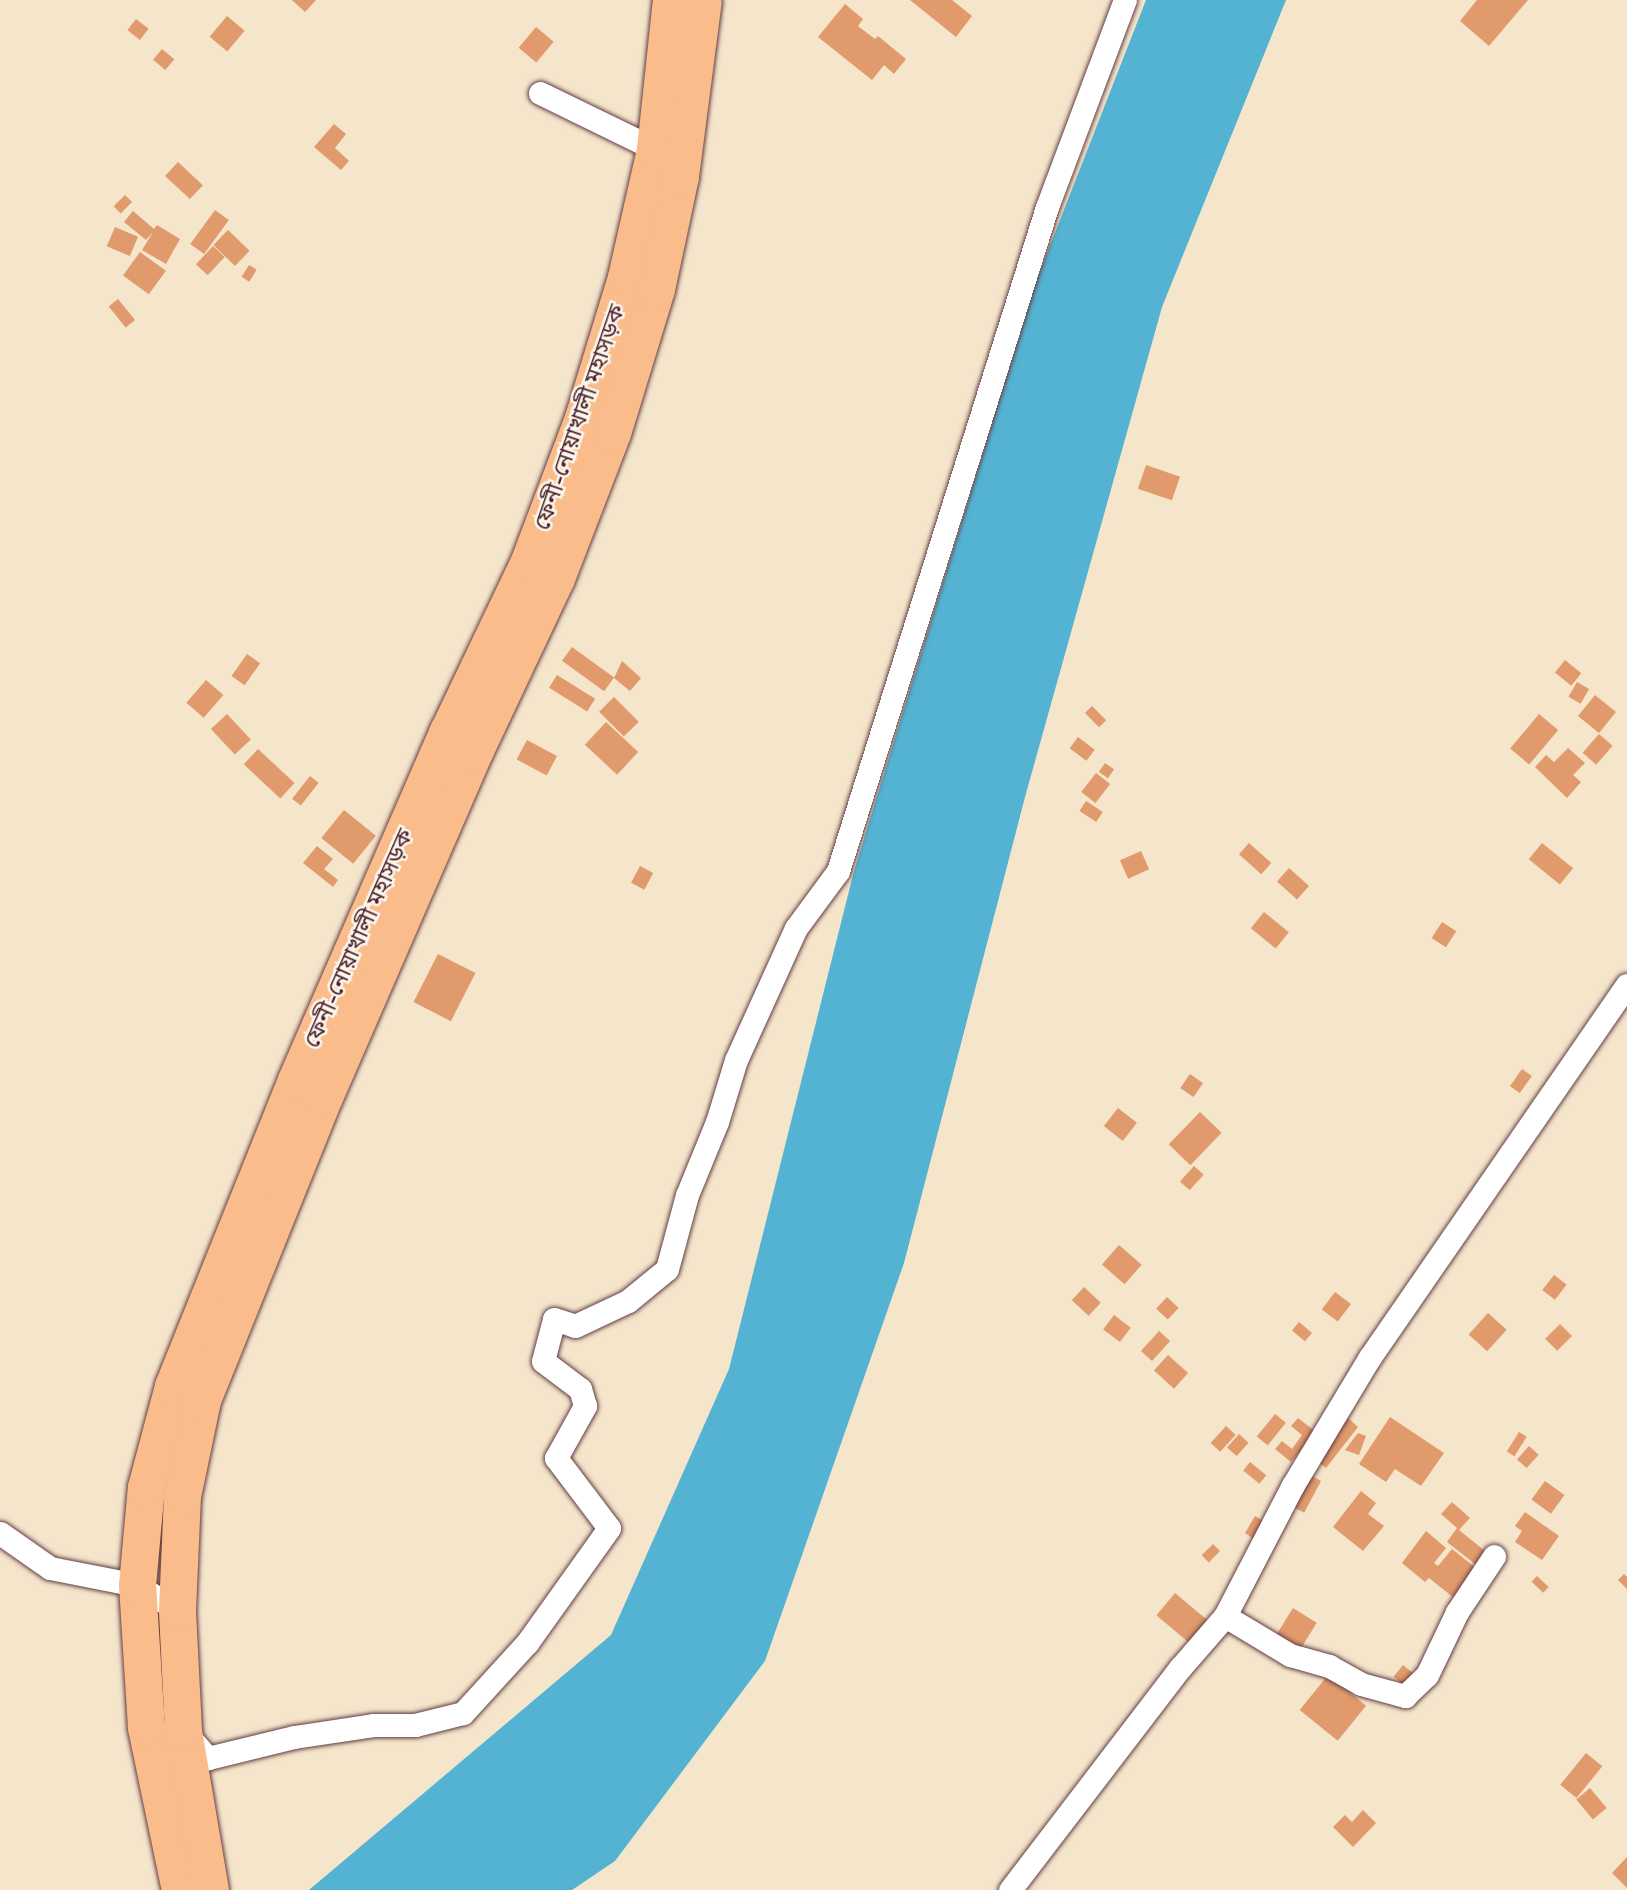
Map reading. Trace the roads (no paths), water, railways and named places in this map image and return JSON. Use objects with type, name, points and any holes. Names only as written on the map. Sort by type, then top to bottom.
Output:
[{"type":"highway","name":"ফেনী-নোয়াখালী মহাসড়ক","points":[[200,1889],[146,1727],[137,1585],[146,1487],[173,1386],[296,1080],[448,732],[529,561],[583,418],[626,277],[654,149],[671,0]]},
{"type":"highway","name":"ফেনী-নোয়াখালী মহাসড়ক","points":[[200,1889],[183,1730],[177,1610],[182,1496],[202,1400],[324,1097],[475,750],[561,566],[612,433],[656,289],[680,176],[703,0]]},
{"type":"street","points":[[183,1730],[208,1758],[294,1737],[373,1725],[415,1726],[463,1713],[527,1643],[609,1528],[556,1458],[585,1406],[580,1389],[543,1361],[554,1319],[575,1326],[628,1301],[667,1269],[687,1195],[717,1122],[736,1060],[796,928],[838,871],[1047,207],[1125,0]]},
{"type":"street","points":[[540,93],[654,149],[680,176]]},
{"type":"street","points":[[1010,1890],[1180,1668],[1225,1616],[1293,1485],[1370,1357],[1627,985]]},
{"type":"street","points":[[0,1533],[50,1568],[137,1585],[177,1610]]},
{"type":"street","points":[[1225,1616],[1290,1655],[1329,1666],[1361,1684],[1405,1696],[1427,1675],[1457,1612],[1494,1556]]},
{"type":"water","points":[[1146,0],[1286,0],[1162,307],[1025,797],[904,1263],[765,1661],[615,1861],[572,1890],[309,1890],[611,1635],[729,1369],[854,871],[1035,284]]}]
